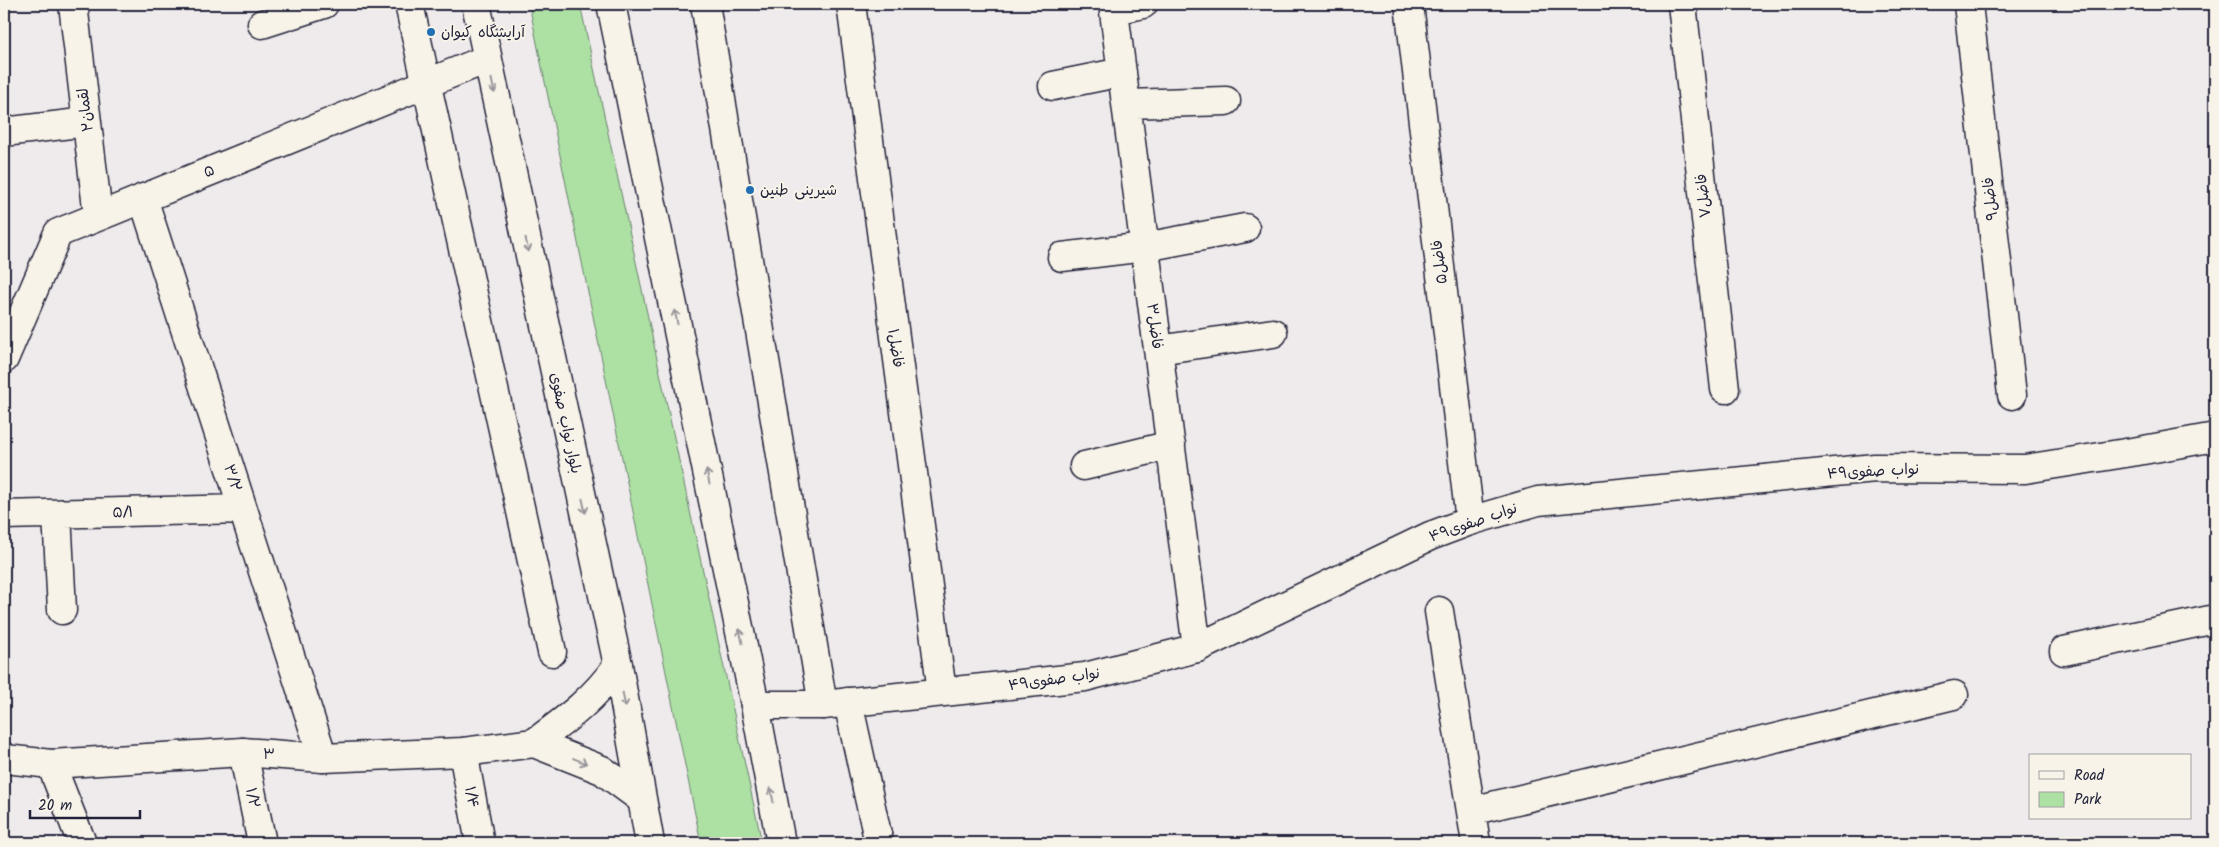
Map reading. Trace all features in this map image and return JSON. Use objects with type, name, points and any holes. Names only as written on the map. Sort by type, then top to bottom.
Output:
[{"type":"street","name":"۲لقمان","points":[[73,4],[98,216]]},
{"type":"street","points":[[262,24],[324,4]]},
{"type":"street","points":[[409,4],[428,83],[552,652]]},
{"type":"street","name":"بلوار نواب صفوی","points":[[476,4],[618,665],[640,798],[650,843]]},
{"type":"street","points":[[611,4],[755,705],[781,843]]},
{"type":"street","points":[[705,4],[836,703],[879,843]]},
{"type":"street","name":"۱فاضل","points":[[851,4],[942,692]]},
{"type":"street","points":[[1114,7],[1143,4]]},
{"type":"street","name":"۵فاضل","points":[[1409,4],[1470,521]]},
{"type":"street","name":"۷فاضل","points":[[1682,4],[1725,389]]},
{"type":"street","name":"۹فاضل","points":[[1968,4],[2012,395]]},
{"type":"street","name":"۳فاضل","points":[[1114,7],[1197,648]]},
{"type":"street","name":"۵","points":[[4,359],[14,312],[58,233],[487,59]]},
{"type":"street","points":[[1053,86],[1122,72]]},
{"type":"street","points":[[1126,104],[1226,101]]},
{"type":"street","points":[[4,132],[87,122]]},
{"type":"street","name":"۳/۲","points":[[143,198],[323,758]]},
{"type":"street","points":[[1062,257],[1145,247],[1245,228]]},
{"type":"street","points":[[1158,350],[1273,333]]},
{"type":"street","name":"۴۹نواب صفوی","points":[[755,705],[836,703],[1085,677],[1197,648],[1430,536],[1470,521],[1538,501],[1875,468],[2025,469],[2138,452],[2215,437]]},
{"type":"street","points":[[1084,466],[1171,445]]},
{"type":"street","name":"۵/۱","points":[[4,515],[243,509]]},
{"type":"street","points":[[57,514],[62,610]]},
{"type":"street","points":[[1439,611],[1476,843]]},
{"type":"street","points":[[2064,651],[2215,619]]},
{"type":"street","points":[[534,743],[587,702],[602,688],[618,665]]},
{"type":"street","points":[[1471,812],[1954,695]]},
{"type":"street","name":"۳","points":[[4,757],[5,759],[51,764],[243,752],[323,758],[463,752],[534,743],[602,770],[640,798]]},
{"type":"street","name":"۱/۲","points":[[243,752],[262,843]]},
{"type":"street","name":"۱/۴","points":[[463,752],[480,843]]},
{"type":"street","points":[[51,764],[82,843]]},
{"type":"green space","points":[[529,4],[580,4],[762,843],[701,843]]},
{"type":"place","name":"آرایشگاه کیوان","points":[[431,32]]},
{"type":"place","name":"شیرینی طنین","points":[[750,190]]}]
